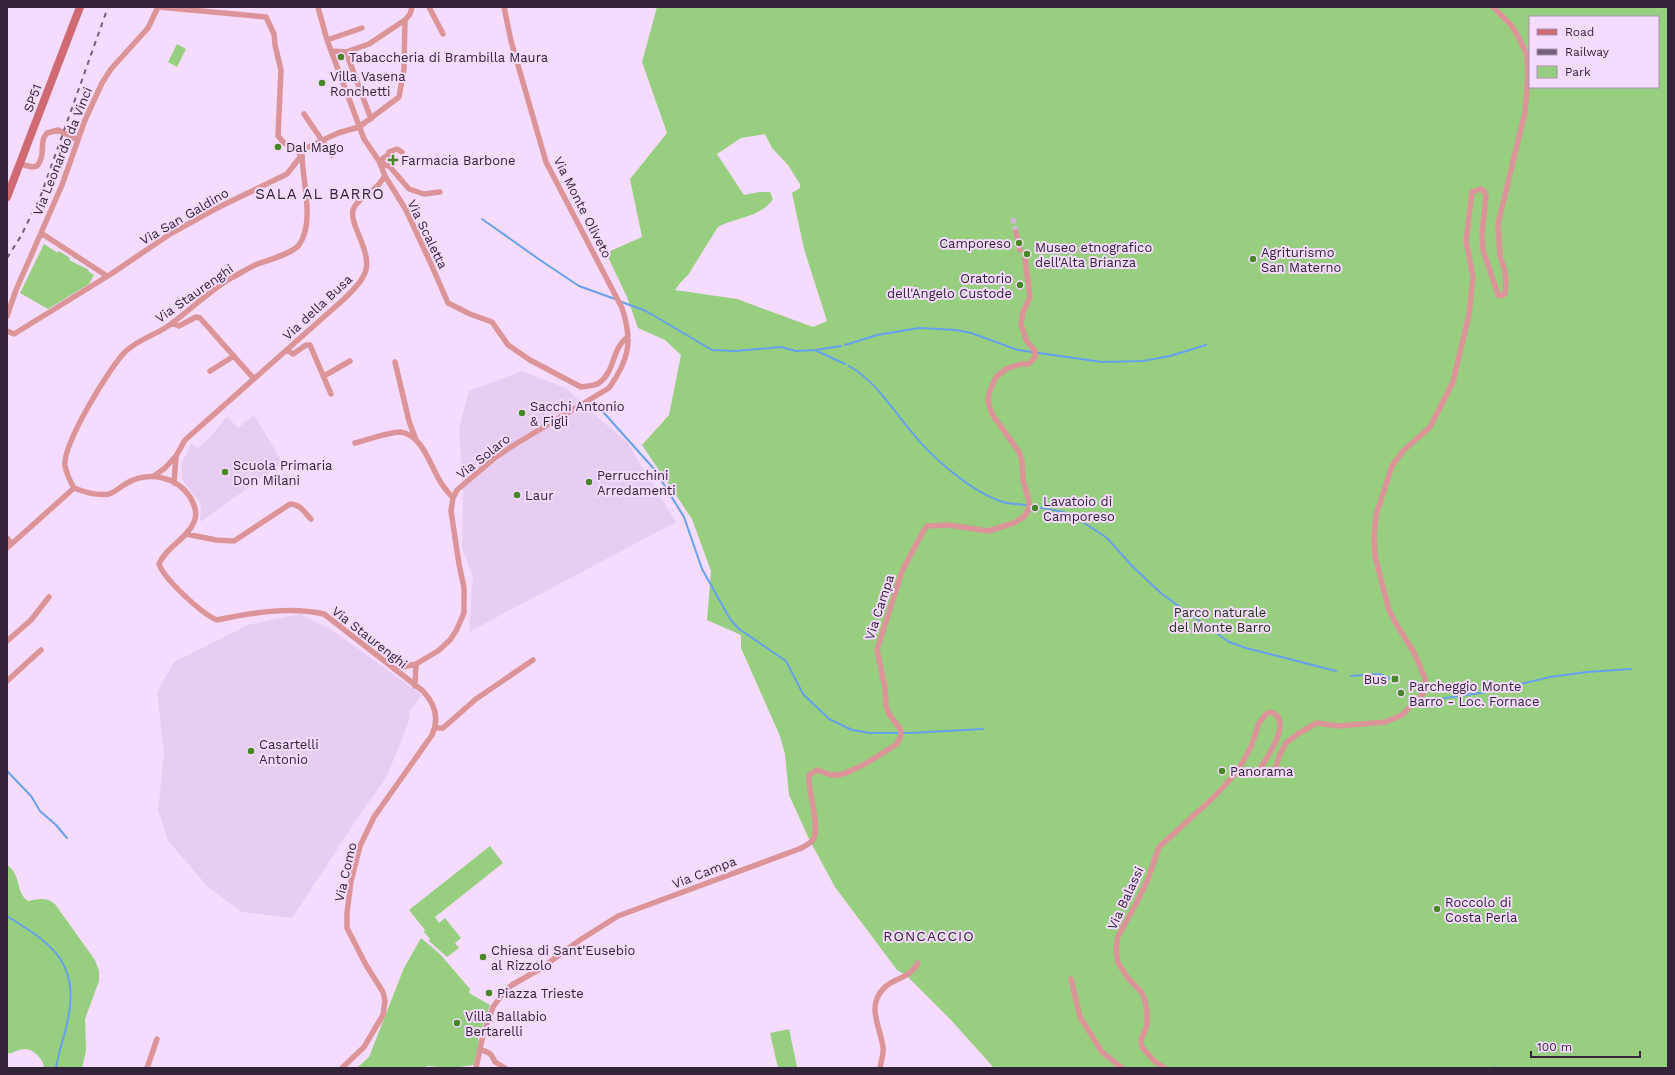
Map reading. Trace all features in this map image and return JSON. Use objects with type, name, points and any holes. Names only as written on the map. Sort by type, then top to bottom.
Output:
[{"type":"main road","name":"SP51","points":[[7,197],[80,7]]},
{"type":"street","points":[[158,7],[266,17],[270,22],[274,34],[281,70],[278,136],[284,143],[295,147],[301,156]]},
{"type":"street","name":"Via Leonardo da Vinci","points":[[7,316],[16,290],[62,185],[84,120],[102,83],[111,69],[148,28],[158,7]]},
{"type":"street","points":[[318,7],[327,40],[364,139],[379,161],[388,155],[389,152],[397,149],[402,152]]},
{"type":"street","points":[[332,51],[346,52],[369,44],[405,20],[410,14],[412,7]]},
{"type":"street","points":[[429,7],[443,34]]},
{"type":"street","name":"Via Monte Oliveto","points":[[504,7],[511,41],[546,162],[622,308],[627,324],[629,344]]},
{"type":"street","name":"Via Balassi","points":[[1165,1068],[1154,1061],[1142,1047],[1141,1040],[1147,1025],[1145,1001],[1142,993],[1128,978],[1118,962],[1116,949],[1118,936],[1148,880],[1153,861],[1159,847],[1214,797],[1237,772],[1251,747],[1259,724],[1266,714],[1271,712],[1277,714],[1280,723],[1280,731],[1274,745],[1261,767],[1263,773],[1268,775],[1274,773],[1280,754],[1286,743],[1299,733],[1317,723],[1339,726],[1385,722],[1402,716],[1423,694],[1425,689],[1425,679],[1420,666],[1389,610],[1375,556],[1374,537],[1376,515],[1392,466],[1403,451],[1430,427],[1453,382],[1469,314],[1473,277],[1467,250],[1467,228],[1472,192],[1476,189],[1484,191],[1486,196],[1482,234],[1483,250],[1498,295],[1502,296],[1505,293],[1505,271],[1500,256],[1498,224],[1525,112],[1528,75],[1526,55],[1518,36],[1511,25],[1493,7]]},
{"type":"street","name":"Via San Galdino","points":[[7,331],[14,334],[107,276],[170,234],[215,209],[287,174],[301,156],[302,150],[322,140],[359,127],[371,119],[399,97],[404,69],[405,20]]},
{"type":"street","points":[[327,40],[362,28]]},
{"type":"street","points":[[346,52],[371,119]]},
{"type":"street","points":[[304,114],[332,155]]},
{"type":"street","points":[[20,164],[32,167],[37,166],[42,160],[43,141],[47,134],[58,130],[78,140]]},
{"type":"street","name":"Via Staurenghi","points":[[301,156],[306,205],[306,226],[298,247],[287,253],[253,266],[229,280],[165,329],[139,341],[126,352],[86,410],[67,452],[65,464],[74,488],[84,492],[109,494],[128,482],[144,476],[165,478],[186,492],[193,502],[196,511],[195,521],[186,534],[162,557],[159,564],[162,571],[194,604],[209,617],[217,620],[236,616],[309,610],[324,614],[415,686]]},
{"type":"street","name":"Via Scaletta","points":[[379,161],[385,176],[406,210],[448,303],[470,314],[492,322],[508,345],[530,360],[581,387],[598,384],[610,371],[612,360],[621,342],[628,336]]},
{"type":"street","name":"Via Scaletta","points":[[379,161],[390,167],[409,189],[424,194],[440,192]]},
{"type":"street","name":"Via della Busa","points":[[154,476],[165,468],[176,456],[186,440],[344,299],[362,280],[367,263],[364,247],[354,222],[353,210],[358,202],[375,189],[385,176]]},
{"type":"street","points":[[1016,232],[1020,250]]},
{"type":"street","points":[[41,234],[107,276]]},
{"type":"street","name":"Via Campa","points":[[480,1049],[493,1006],[512,985],[540,969],[580,940],[618,916],[799,849],[811,843],[815,837],[815,824],[809,775],[817,770],[831,775],[838,775],[855,769],[897,744],[901,735],[900,729],[889,714],[886,706],[877,650],[902,571],[924,530],[927,526],[949,525],[988,531],[1014,523],[1025,516],[1029,508],[1029,501],[1023,480],[1022,461],[1019,452],[1014,442],[992,414],[988,401],[989,392],[996,377],[1006,369],[1021,364],[1029,364],[1035,354],[1026,340],[1021,324],[1023,312],[1030,297],[1025,258]]},
{"type":"street","points":[[172,323],[179,326],[196,317],[200,318],[254,379]]},
{"type":"street","name":"Via Solaro","points":[[394,669],[416,664],[438,651],[450,640],[456,631],[464,612],[464,588],[458,564],[451,510],[453,498],[457,490],[496,457],[551,422],[609,388],[619,375],[629,344]]},
{"type":"street","name":"Via della Busa","points":[[287,350],[293,354],[306,345],[310,345],[331,394]]},
{"type":"street","points":[[210,371],[234,356]]},
{"type":"street","points":[[324,376],[350,362]]},
{"type":"street","points":[[395,362],[409,422],[416,440],[440,481],[453,498]]},
{"type":"street","points":[[355,443],[399,432],[409,434],[416,440]]},
{"type":"street","points":[[174,483],[176,456]]},
{"type":"street","points":[[7,548],[74,488]]},
{"type":"street","points":[[186,534],[216,540],[234,541],[290,504],[295,504],[301,507],[310,520]]},
{"type":"street","points":[[7,538],[12,544]]},
{"type":"street","points":[[7,641],[31,620],[49,597]]},
{"type":"street","points":[[7,681],[41,650]]},
{"type":"street","points":[[416,664],[415,686],[431,700],[436,714],[436,728],[443,728],[476,699],[514,672],[534,660]]},
{"type":"street","name":"Via Como","points":[[342,1068],[364,1047],[383,1015],[385,1001],[383,992],[366,965],[347,928],[347,913],[351,881],[360,846],[374,817],[409,769],[436,728]]},
{"type":"street","points":[[880,1068],[883,1048],[874,1013],[874,1003],[878,995],[885,987],[913,972],[918,963]]},
{"type":"street","points":[[1071,979],[1080,1017],[1102,1052],[1122,1068]]},
{"type":"street","points":[[147,1068],[157,1038]]},
{"type":"street","points":[[476,1068],[480,1049],[489,1053],[495,1062],[505,1068]]},
{"type":"shaded area","points":[[522,371],[566,388],[589,410],[627,442],[676,522],[469,632],[473,578],[462,550],[463,497],[459,428],[469,391]]},
{"type":"shaded area","name":"Scuola Primaria Don Milani","points":[[254,415],[283,463],[200,522],[201,505],[182,479],[181,465],[191,444],[198,448],[213,434],[227,416],[238,428]]},
{"type":"shaded area","points":[[300,614],[332,630],[422,695],[410,711],[408,724],[387,776],[292,918],[242,912],[209,888],[168,841],[158,810],[164,754],[157,692],[174,662],[248,625]]},
{"type":"green space","name":"Parco naturale del Monte Barro","points":[[657,7],[1668,7],[1668,1068],[994,1068],[951,1020],[907,976],[897,970],[835,887],[809,839],[789,795],[785,754],[780,736],[741,648],[741,635],[707,620],[711,571],[692,519],[642,445],[669,415],[681,355],[665,340],[638,328],[627,297],[606,253],[642,237],[630,179],[667,133],[642,62]],"holes":[[[765,134],[772,148],[788,165],[800,184],[800,188],[792,193],[804,249],[827,321],[813,327],[737,299],[675,290],[688,275],[718,227],[755,214],[768,205],[773,199],[770,192],[759,192],[744,195],[717,154],[741,138]]]},
{"type":"green space","points":[[177,44],[186,49],[177,67],[168,62]]},
{"type":"green space","points":[[44,244],[58,253],[59,251],[70,258],[69,260],[89,270],[88,271],[94,275],[89,284],[48,309],[20,293]]},
{"type":"green space","points":[[490,846],[503,863],[435,917],[439,923],[445,918],[461,938],[455,943],[459,948],[447,957],[429,941],[430,939],[424,932],[425,930],[409,910]]},
{"type":"green space","points":[[7,865],[15,874],[21,893],[24,897],[28,901],[45,899],[55,904],[95,960],[99,971],[99,981],[85,1019],[86,1051],[82,1068],[44,1068],[40,1058],[28,1049],[23,1049],[9,1054],[7,1050]]},
{"type":"green space","points":[[421,938],[440,954],[470,989],[469,993],[490,1005],[478,1038],[479,1042],[474,1065],[452,1068],[427,1066],[425,1068],[357,1068],[369,1057],[404,968]]},
{"type":"green space","points":[[789,1029],[797,1067],[778,1068],[770,1033]]},
{"type":"waterway","points":[[482,219],[579,286],[615,299]]},
{"type":"waterway","points":[[619,301],[646,311],[712,350],[735,351],[781,347],[796,351],[816,350],[841,346]]},
{"type":"waterway","points":[[845,345],[877,335],[919,328],[956,330],[971,333],[1018,350],[1102,362],[1143,361],[1170,356],[1206,345]]},
{"type":"waterway","points":[[817,351],[845,364]]},
{"type":"waterway","points":[[849,366],[875,387],[918,440],[952,472],[965,482],[991,497],[1006,503],[1027,505]]},
{"type":"waterway","points":[[596,404],[655,470],[684,517],[702,569],[730,619],[739,629],[786,661],[803,694],[829,719],[852,730],[870,733],[910,733],[983,729]]},
{"type":"waterway","points":[[1031,506],[1064,512],[1107,538],[1133,567],[1162,594],[1229,642],[1246,648],[1336,671]]},
{"type":"waterway","points":[[1432,700],[1487,692],[1550,677],[1587,672],[1631,669]]},
{"type":"waterway","points":[[1351,676],[1379,674],[1391,679]]},
{"type":"waterway","points":[[7,771],[31,796],[40,811],[56,825],[67,838]]},
{"type":"waterway","points":[[7,916],[44,941],[62,961],[67,974],[70,988],[70,1005],[68,1021],[56,1068]]},
{"type":"tunnel","points":[[1013,218],[1016,232]]},
{"type":"railway","points":[[7,258],[21,236],[41,195],[108,7]]},
{"type":"place","name":"Tabaccheria di Brambilla Maura","points":[[341,57]]},
{"type":"place","name":"Villa Vasena Ronchetti","points":[[322,83]]},
{"type":"place","name":"Dal Mago","points":[[278,147]]},
{"type":"place","name":"Farmacia Barbone","points":[[393,160]]},
{"type":"place","name":"Camporeso","points":[[1019,243]]},
{"type":"place","name":"Museo etnografico dell'Alta Brianza","points":[[1027,254]]},
{"type":"place","name":"Agriturismo San Materno","points":[[1253,259]]},
{"type":"place","name":"Oratorio dell'Angelo Custode","points":[[1020,285]]},
{"type":"place","name":"Sacchi Antonio & Figli","points":[[522,413]]},
{"type":"place","name":"Scuola Primaria Don Milani","points":[[225,472]]},
{"type":"place","name":"Perrucchini Arredamenti","points":[[589,482]]},
{"type":"place","name":"Laur","points":[[517,495]]},
{"type":"place","name":"Lavatoio di Camporeso","points":[[1035,508]]},
{"type":"place","name":"Bus","points":[[1395,679]]},
{"type":"place","name":"Parcheggio Monte Barro - Loc. Fornace","points":[[1401,693]]},
{"type":"place","name":"Casartelli Antonio","points":[[251,751]]},
{"type":"place","name":"Panorama","points":[[1222,771]]},
{"type":"place","name":"Roccolo di Costa Perla","points":[[1437,909]]},
{"type":"place","name":"Chiesa di Sant'Eusebio al Rizzolo","points":[[483,957]]},
{"type":"place","name":"Piazza Trieste","points":[[489,993]]},
{"type":"place","name":"Villa Ballabio Bertarelli","points":[[457,1023]]},
{"type":"district","name":"SALA AL BARRO","points":[[320,194]]},
{"type":"district","name":"RONCACCIO","points":[[929,936]]}]
